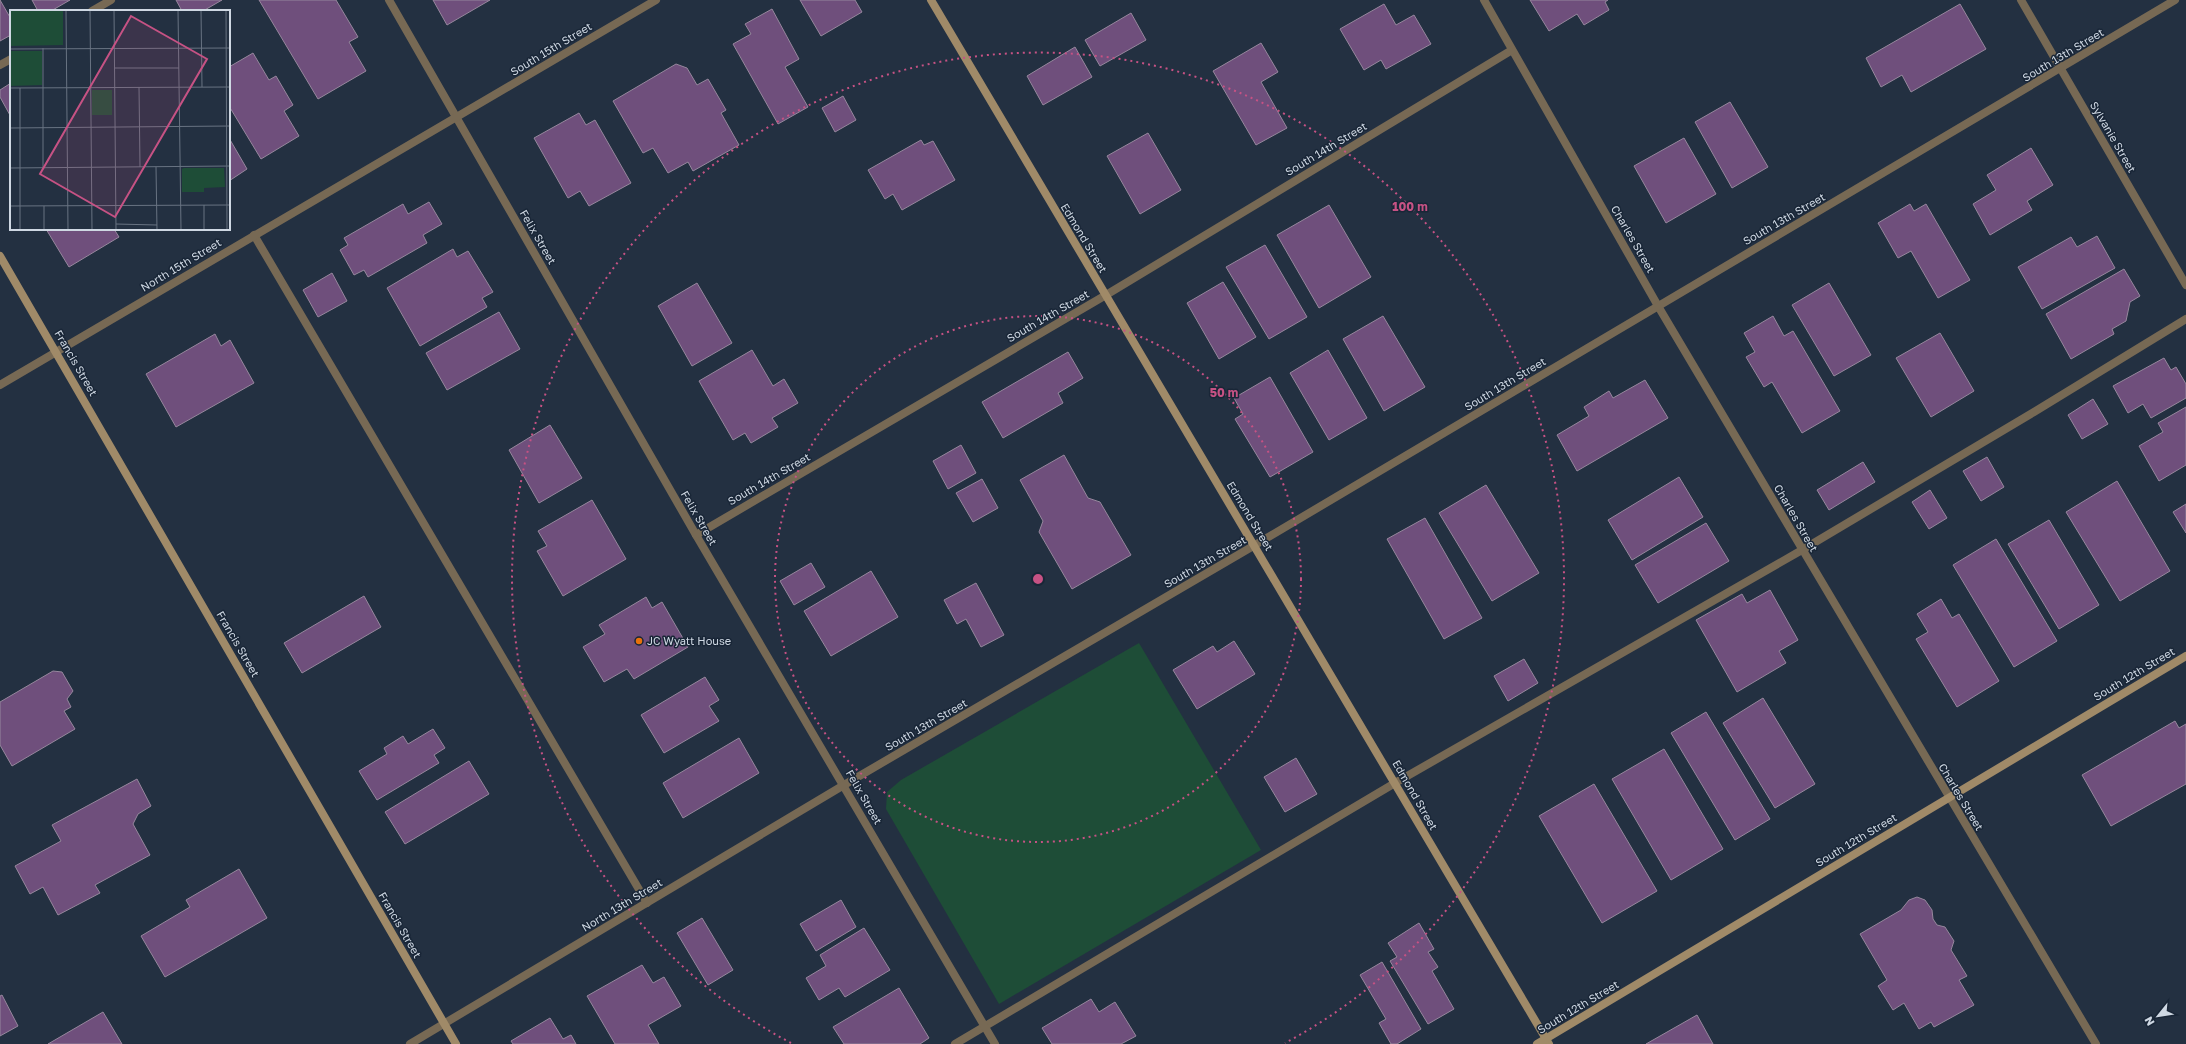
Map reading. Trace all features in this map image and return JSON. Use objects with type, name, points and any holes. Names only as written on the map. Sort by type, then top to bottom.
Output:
[{"type":"street","points":[[94,10],[111,0]]},
{"type":"street","name":"Felix Street","points":[[389,0],[458,117],[696,535],[995,1044]]},
{"type":"street","name":"South 15th Street","points":[[458,117],[656,0]]},
{"type":"street","name":"Edmond Street","points":[[931,0],[1255,545],[1547,1041]]},
{"type":"street","name":"Charles Street","points":[[1484,0],[1658,306],[1948,798],[2096,1044]]},
{"type":"street","name":"Sylvanie Street","points":[[2021,0],[2186,285]]},
{"type":"street","name":"South 13th Street","points":[[844,785],[1255,545],[2061,69],[2175,0]]},
{"type":"street","name":"South 14th Street","points":[[696,535],[1106,295],[1512,50]]},
{"type":"street","points":[[0,65],[10,59]]},
{"type":"street","name":"North 15th Street","points":[[0,386],[254,235],[458,117]]},
{"type":"street","points":[[254,235],[647,903]]},
{"type":"street","name":"Francis Street","points":[[0,256],[57,351],[456,1044]]},
{"type":"street","points":[[955,1044],[1395,783],[1802,550],[2034,412],[2186,319]]},
{"type":"street","name":"South 12th Street","points":[[1537,1044],[1547,1041],[2186,656]]},
{"type":"street","name":"North 13th Street","points":[[410,1044],[844,785]]},
{"type":"green space","points":[[1139,643],[1261,850],[999,1004],[886,809],[887,792],[901,780]]},
{"type":"building","points":[[0,0],[10,17],[10,36],[0,41]]},
{"type":"building","points":[[32,0],[70,0],[53,10],[37,10]]},
{"type":"building","points":[[176,0],[222,0],[205,10],[181,10]]},
{"type":"building","points":[[259,0],[336,0],[358,37],[349,42],[366,71],[318,99]]},
{"type":"building","points":[[433,0],[490,0],[447,25]]},
{"type":"building","points":[[800,0],[855,0],[862,12],[821,36]]},
{"type":"building","points":[[1530,0],[1608,0],[1605,2],[1609,10],[1584,25],[1577,14],[1549,31]]},
{"type":"building","points":[[1384,4],[1396,25],[1414,15],[1431,44],[1386,69],[1381,60],[1364,70],[1340,29]]},
{"type":"building","points":[[1960,4],[1986,49],[1911,92],[1902,75],[1881,87],[1866,58]]},
{"type":"building","points":[[772,9],[799,59],[785,67],[808,107],[778,124],[733,44],[751,34],[745,24]]},
{"type":"building","points":[[1131,13],[1146,40],[1100,66],[1085,40]]},
{"type":"building","points":[[1261,43],[1278,72],[1261,82],[1287,128],[1256,145],[1213,71]]},
{"type":"building","points":[[1075,47],[1092,77],[1043,105],[1027,76]]},
{"type":"building","points":[[253,53],[269,80],[276,76],[293,105],[284,111],[299,136],[261,159],[230,108],[230,66]]},
{"type":"building","points":[[676,64],[687,68],[697,85],[708,79],[726,110],[721,113],[739,145],[693,171],[688,162],[668,173],[653,148],[643,153],[613,101]]},
{"type":"building","points":[[10,84],[10,115],[0,97],[0,90]]},
{"type":"building","points":[[843,96],[856,120],[835,132],[822,108]]},
{"type":"building","points":[[1730,102],[1768,167],[1732,188],[1695,122]]},
{"type":"building","points":[[579,113],[586,125],[595,120],[631,183],[589,206],[580,191],[568,198],[534,138]]},
{"type":"building","points":[[1148,133],[1181,190],[1140,214],[1107,156]]},
{"type":"building","points":[[1684,138],[1716,194],[1666,223],[1634,166]]},
{"type":"building","points":[[230,140],[247,169],[230,180]]},
{"type":"building","points":[[921,140],[924,145],[933,141],[955,180],[902,210],[893,194],[885,199],[868,170]]},
{"type":"building","points":[[2031,148],[2053,185],[2027,201],[2032,210],[1990,235],[1973,204],[1996,190],[1987,175]]},
{"type":"building","points":[[429,202],[442,224],[423,235],[427,243],[368,277],[364,270],[354,275],[340,250],[348,245],[344,238],[403,204],[408,214]]},
{"type":"building","points":[[1910,204],[1914,211],[1926,204],[1970,280],[1938,298],[1911,251],[1898,258],[1878,223]]},
{"type":"building","points":[[1329,205],[1371,277],[1319,308],[1277,235]]},
{"type":"building","points":[[47,230],[115,230],[119,237],[69,267]]},
{"type":"building","points":[[2097,236],[2115,268],[2042,309],[2018,267],[2071,237],[2077,247]]},
{"type":"building","points":[[1265,245],[1307,317],[1269,339],[1226,267]]},
{"type":"building","points":[[453,249],[457,257],[468,251],[493,292],[482,298],[487,307],[420,346],[387,288]]},
{"type":"building","points":[[2124,269],[2140,296],[2130,302],[2126,321],[2112,329],[2114,334],[2071,359],[2046,314]]},
{"type":"building","points":[[332,273],[347,301],[318,317],[303,290]]},
{"type":"building","points":[[1223,282],[1256,337],[1219,359],[1187,303]]},
{"type":"building","points":[[697,283],[732,343],[692,366],[658,306]]},
{"type":"building","points":[[1829,283],[1871,355],[1834,376],[1792,305]]},
{"type":"building","points":[[499,312],[520,349],[447,390],[426,353]]},
{"type":"building","points":[[1383,316],[1425,387],[1384,411],[1343,339]]},
{"type":"building","points":[[1773,316],[1784,336],[1793,331],[1840,411],[1802,433],[1772,382],[1764,387],[1746,357],[1755,352],[1744,333]]},
{"type":"building","points":[[1940,333],[1974,391],[1931,417],[1896,358]]},
{"type":"building","points":[[215,334],[221,346],[230,340],[254,383],[176,427],[146,374]]},
{"type":"building","points":[[752,350],[773,386],[784,379],[798,403],[772,418],[778,427],[751,443],[745,433],[733,440],[699,381]]},
{"type":"building","points":[[1328,350],[1367,418],[1329,440],[1290,373]]},
{"type":"building","points":[[1068,352],[1083,378],[1058,393],[1063,403],[1003,438],[982,402]]},
{"type":"building","points":[[2164,358],[2171,370],[2176,367],[2186,384],[2186,398],[2151,418],[2143,404],[2128,413],[2113,386]]},
{"type":"building","points":[[1270,377],[1313,452],[1270,477],[1235,419],[1243,414],[1234,398]]},
{"type":"building","points":[[1645,380],[1668,418],[1577,471],[1557,435],[1589,416],[1584,407],[1609,391],[1613,398]]},
{"type":"building","points":[[2093,399],[2108,424],[2082,439],[2068,415]]},
{"type":"building","points":[[2186,407],[2186,465],[2159,481],[2139,446],[2163,432],[2158,423]]},
{"type":"building","points":[[550,425],[582,478],[539,503],[509,450]]},
{"type":"building","points":[[961,445],[976,473],[948,489],[933,461]]},
{"type":"building","points":[[1064,455],[1088,498],[1100,502],[1131,555],[1072,589],[1039,532],[1043,521],[1020,480]]},
{"type":"building","points":[[1987,457],[2004,487],[1981,501],[1963,471]]},
{"type":"building","points":[[1863,462],[1875,482],[1829,510],[1817,490]]},
{"type":"building","points":[[1679,477],[1703,517],[1632,560],[1608,520]]},
{"type":"building","points":[[982,479],[998,508],[973,522],[956,493]]},
{"type":"building","points":[[2117,481],[2170,571],[2120,601],[2066,512]]},
{"type":"building","points":[[1486,485],[1539,573],[1492,601],[1439,513]]},
{"type":"building","points":[[1930,490],[1947,518],[1929,529],[1912,502]]},
{"type":"building","points":[[592,500],[626,559],[563,596],[537,551],[547,546],[538,531]]},
{"type":"building","points":[[2186,504],[2186,533],[2173,512]]},
{"type":"building","points":[[1425,518],[1482,618],[1444,639],[1387,539]]},
{"type":"building","points":[[2049,520],[2099,605],[2059,629],[2008,544]]},
{"type":"building","points":[[1706,523],[1729,561],[1658,603],[1635,565]]},
{"type":"building","points":[[1996,539],[2057,641],[2014,667],[1953,565]]},
{"type":"building","points":[[811,563],[825,587],[794,605],[780,581]]},
{"type":"building","points":[[871,571],[898,617],[831,656],[804,611]]},
{"type":"building","points":[[976,583],[1004,635],[981,647],[966,619],[957,624],[944,600]]},
{"type":"building","points":[[1770,590],[1798,640],[1779,651],[1786,663],[1737,692],[1696,620],[1742,594],[1747,603]]},
{"type":"building","points":[[364,596],[381,627],[302,673],[284,643]]},
{"type":"building","name":"JC Wyatt House","points":[[646,597],[652,608],[662,602],[688,647],[634,679],[627,669],[604,682],[583,647],[605,634],[599,625]]},
{"type":"building","points":[[1941,599],[1952,618],[1959,614],[1999,681],[1957,707],[1916,639],[1928,632],[1917,614]]},
{"type":"building","points":[[1234,641],[1255,674],[1197,709],[1173,670],[1213,646],[1217,652]]},
{"type":"building","points":[[1524,659],[1538,683],[1508,701],[1494,676]]},
{"type":"building","points":[[53,671],[62,672],[73,691],[67,699],[71,707],[64,711],[75,729],[12,766],[0,745],[0,702]]},
{"type":"building","points":[[705,677],[719,700],[709,706],[719,721],[664,753],[641,715]]},
{"type":"building","points":[[1763,698],[1815,784],[1775,808],[1723,723]]},
{"type":"building","points":[[1706,712],[1770,819],[1735,840],[1671,733]]},
{"type":"building","points":[[2175,721],[2179,728],[2186,724],[2186,784],[2111,826],[2082,775]]},
{"type":"building","points":[[433,729],[445,748],[434,755],[439,763],[377,800],[359,771],[387,754],[384,748],[403,736],[408,744]]},
{"type":"building","points":[[739,738],[759,773],[683,818],[663,783]]},
{"type":"building","points":[[1664,749],[1723,849],[1671,880],[1612,779]]},
{"type":"building","points":[[1296,758],[1317,794],[1285,812],[1264,777]]},
{"type":"building","points":[[469,761],[489,794],[405,844],[385,812]]},
{"type":"building","points":[[137,779],[151,806],[138,814],[133,824],[150,855],[95,885],[100,893],[58,915],[43,887],[30,894],[15,866],[61,841],[52,825]]},
{"type":"building","points":[[1594,784],[1657,891],[1602,923],[1539,816]]},
{"type":"building","points":[[239,869],[267,918],[165,977],[141,936],[190,907],[186,900]]},
{"type":"building","points":[[1917,897],[1925,900],[1932,910],[1933,919],[1937,925],[1945,927],[1954,941],[1951,950],[1967,976],[1959,980],[1974,1005],[1934,1027],[1931,1022],[1919,1029],[1904,1003],[1893,1010],[1878,986],[1887,980],[1860,934],[1901,910],[1909,900]]},
{"type":"building","points":[[841,900],[856,927],[816,951],[800,924]]},
{"type":"building","points":[[702,918],[733,970],[708,985],[677,933]]},
{"type":"building","points":[[1419,923],[1434,949],[1428,952],[1438,967],[1432,971],[1454,1009],[1428,1024],[1390,961],[1397,957],[1388,943]]},
{"type":"building","points":[[864,928],[890,970],[845,997],[839,988],[819,1000],[806,978],[826,966],[820,955]]},
{"type":"building","points":[[1382,962],[1421,1029],[1397,1044],[1391,1044],[1379,1023],[1386,1019],[1360,975]]},
{"type":"building","points":[[642,965],[653,983],[664,977],[681,1006],[648,1025],[659,1044],[615,1044],[587,996]]},
{"type":"building","points":[[899,988],[929,1038],[920,1044],[844,1044],[833,1027]]},
{"type":"building","points":[[2,995],[18,1026],[0,1036],[0,996]]},
{"type":"building","points":[[1091,999],[1099,1012],[1115,1002],[1136,1036],[1121,1044],[1052,1044],[1042,1028]]},
{"type":"building","points":[[103,1012],[122,1044],[48,1044]]},
{"type":"building","points":[[1697,1015],[1713,1044],[1646,1044]]},
{"type":"building","points":[[550,1018],[563,1039],[571,1035],[576,1044],[513,1044],[511,1041]]},
{"type":"place","name":"JC Wyatt House","points":[[639,641]]}]
